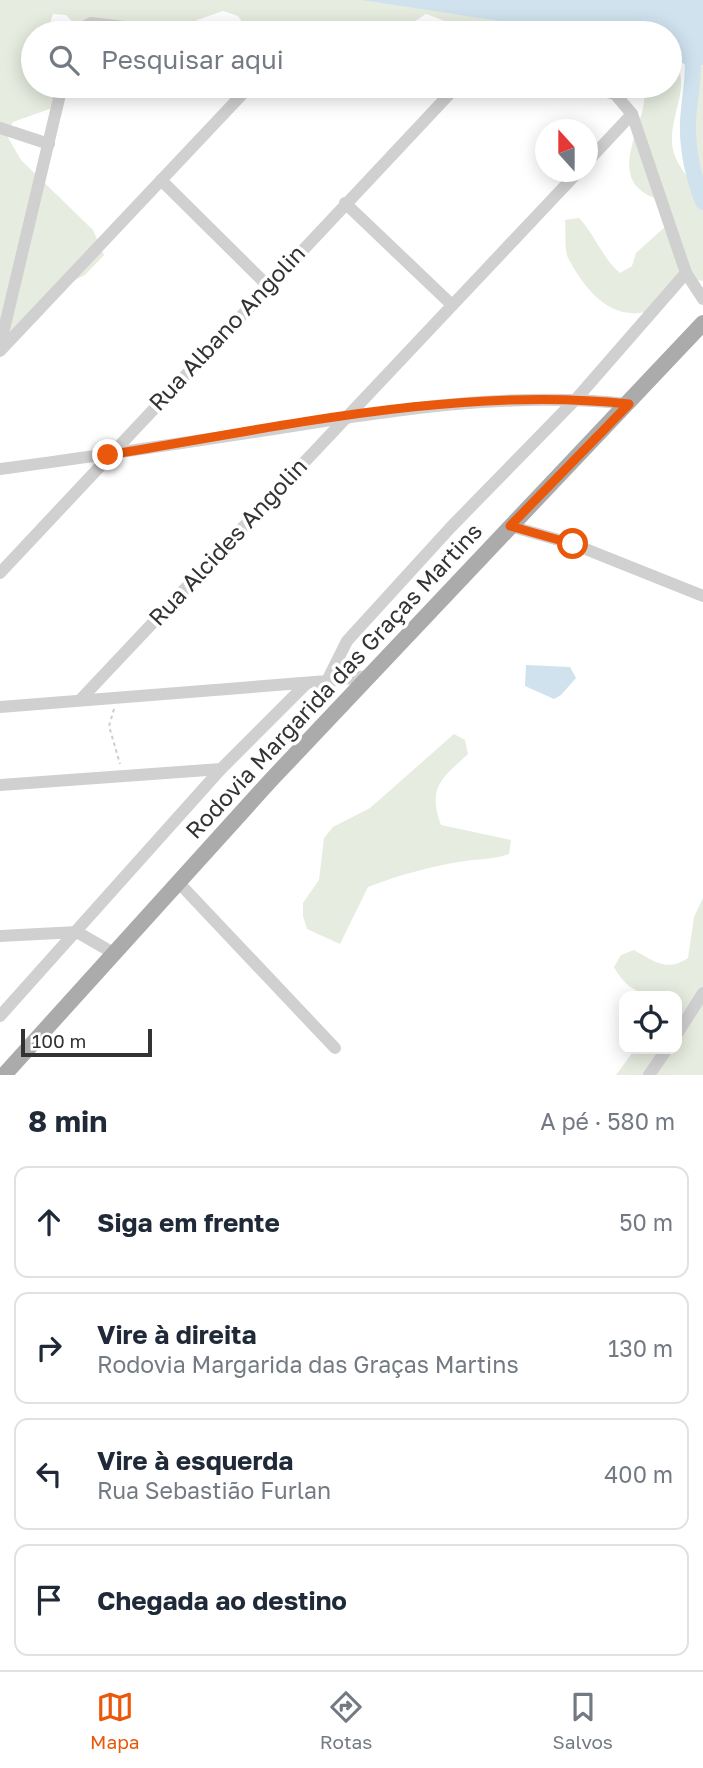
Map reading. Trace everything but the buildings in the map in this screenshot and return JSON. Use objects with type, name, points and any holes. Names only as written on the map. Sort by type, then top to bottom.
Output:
[{"type":"main road","name":"Rodovia Margarida das Graças Martins","points":[[4,1075],[369,676],[703,323]]},
{"type":"street","points":[[0,349],[59,98]]},
{"type":"street","points":[[0,349],[239,98]]},
{"type":"street","name":"Rua Albano Angolin","points":[[0,573],[267,285],[446,98]]},
{"type":"street","points":[[618,98],[632,114],[686,273],[703,299]]},
{"type":"street","points":[[598,150],[632,114]]},
{"type":"street","points":[[0,128],[49,144]]},
{"type":"street","points":[[161,180],[267,285]]},
{"type":"street","name":"Rua Alcides Angolin","points":[[81,699],[569,182]]},
{"type":"street","points":[[345,203],[452,305]]},
{"type":"street","points":[[327,681],[347,641],[451,527],[577,398],[686,273]]},
{"type":"street","points":[[0,469],[108,455],[346,417],[504,399],[577,398],[629,404]]},
{"type":"street","points":[[510,526],[573,544],[703,597]]},
{"type":"street","points":[[0,707],[369,676]]},
{"type":"street","points":[[0,1016],[221,769],[307,683]]},
{"type":"street","points":[[0,785],[221,769]]},
{"type":"street","points":[[179,883],[335,1048]]},
{"type":"street","points":[[0,936],[77,932],[115,954]]},
{"type":"street","points":[[682,1026],[703,993]]},
{"type":"street","points":[[649,1075],[664,1054]]},
{"type":"path","points":[[117,696],[109,726],[123,775]]},
{"type":"shaded area","points":[[0,0],[439,0],[517,21],[445,21],[426,14],[415,21],[242,21],[238,16],[223,11],[196,21],[72,21],[66,15],[53,14],[51,21],[21,21],[21,98],[57,98],[55,107],[13,122],[6,134],[21,160],[93,230],[104,255],[85,275],[73,281],[0,356]]},
{"type":"shaded area","points":[[703,65],[703,202],[693,168],[689,119],[694,67]]},
{"type":"shaded area","points":[[644,98],[680,98],[672,143],[681,168],[696,189],[703,205],[703,281],[690,279],[678,286],[665,304],[637,313],[612,308],[591,292],[568,258],[565,220],[579,218],[620,273],[632,266],[636,253],[667,225],[657,199],[640,190],[631,178],[631,148]]},
{"type":"shaded area","points":[[454,734],[465,740],[468,754],[440,784],[436,801],[441,825],[511,840],[509,854],[428,868],[368,887],[340,944],[307,929],[303,903],[319,880],[324,838],[333,827],[370,808]]},
{"type":"shaded area","points":[[703,898],[703,1075],[616,1075],[631,1054],[682,1054],[682,991],[638,991],[626,983],[614,967],[621,955],[634,950],[667,965],[688,958],[694,917]]},
{"type":"water","points":[[362,0],[703,0],[703,65],[694,67],[682,63],[682,21],[501,21]]},
{"type":"water","points":[[526,665],[570,667],[576,678],[554,699],[525,686]]},
{"type":"waterway","points":[[691,46],[693,65],[689,143],[703,202]]},
{"type":"route","points":[[108,455],[346,417],[504,399],[577,398],[629,404],[510,526],[573,544]]}]
